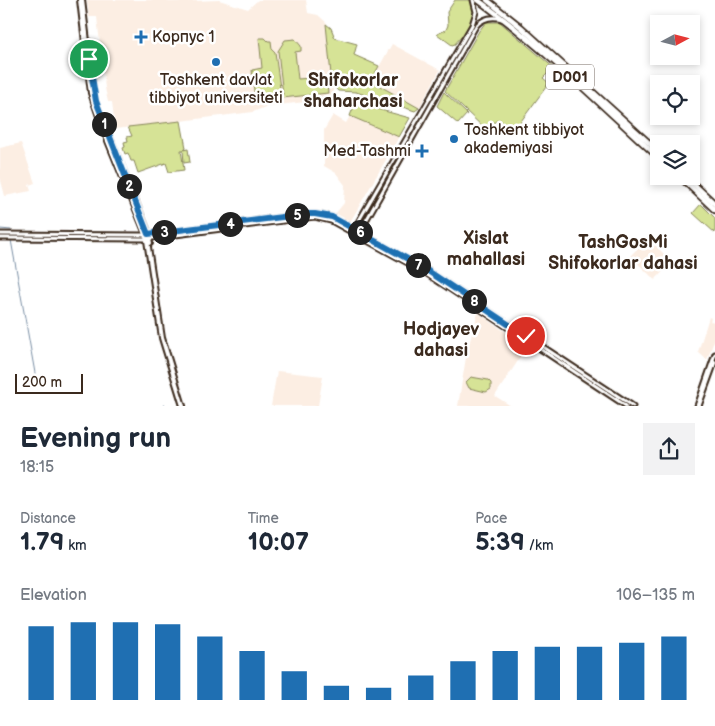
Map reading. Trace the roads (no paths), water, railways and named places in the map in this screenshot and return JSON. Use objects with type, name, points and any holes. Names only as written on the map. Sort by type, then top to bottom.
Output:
[{"type":"highway","name":"D001","points":[[478,0],[542,48],[650,150]]},
{"type":"highway","name":"D001","points":[[487,0],[650,144]]},
{"type":"highway","points":[[690,185],[715,210]]},
{"type":"highway","points":[[705,198],[715,204]]},
{"type":"main road","points":[[81,0],[91,93],[104,131],[148,236],[162,338],[184,406]]},
{"type":"main road","points":[[358,233],[474,26],[476,12],[473,0]]},
{"type":"main road","points":[[474,26],[488,18],[499,18],[507,21]]},
{"type":"main road","points":[[353,231],[415,131]]},
{"type":"main road","points":[[0,234],[20,236],[148,236],[315,217],[332,221],[425,269],[633,406]]},
{"type":"main road","points":[[358,233],[424,272],[626,406]]},
{"type":"main road","points":[[0,238],[20,236]]},
{"type":"main road","points":[[698,406],[715,354]]},
{"type":"main road","points":[[698,406],[715,362]]},
{"type":"waterway","points":[[0,229],[11,230]]},
{"type":"waterway","points":[[11,240],[35,373]]},
{"type":"place","name":"Корпус 1","points":[[141,37]]},
{"type":"place","name":"Toshkent davlat tibbiyot universiteti","points":[[216,62]]},
{"type":"place","name":"Toshkent tibbiyot akademiyasi","points":[[454,139]]},
{"type":"place","name":"Med-Tashmi","points":[[422,151]]},
{"type":"district","name":"Shifokorlar shaharchasi","points":[[353,90]]},
{"type":"district","name":"Xislat mahallasi","points":[[486,248]]},
{"type":"district","name":"TashGosMi Shifokorlar dahasi","points":[[623,252]]},
{"type":"district","name":"Hodjayev dahasi","points":[[441,339]]}]
